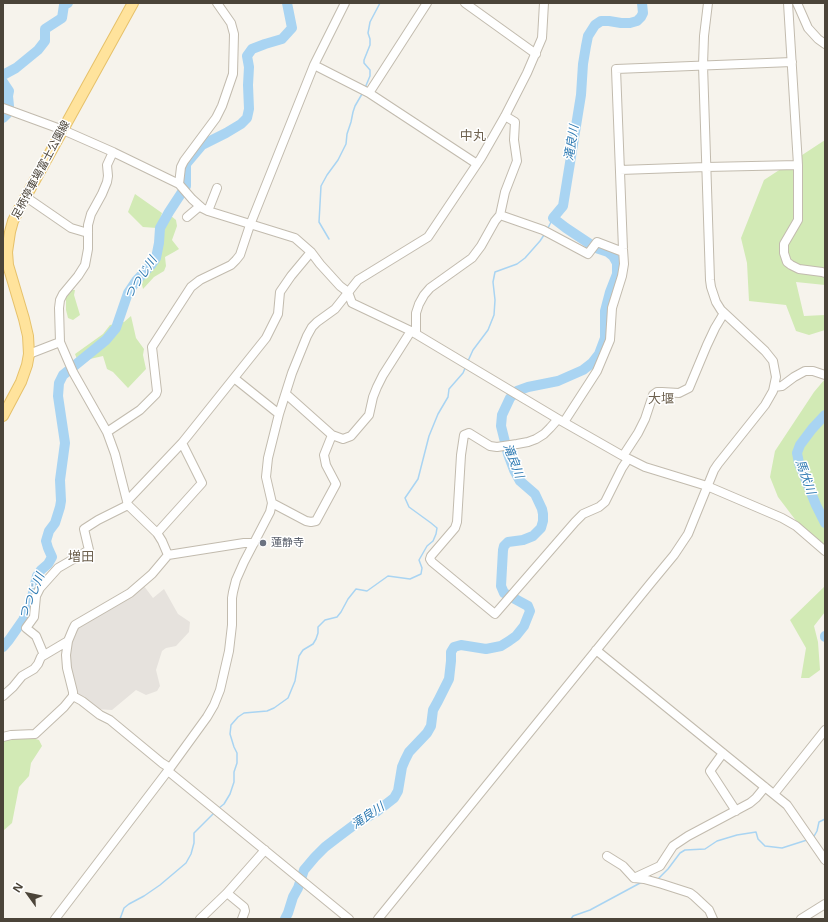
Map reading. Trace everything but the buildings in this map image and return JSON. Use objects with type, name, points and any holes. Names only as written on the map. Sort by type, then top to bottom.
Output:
[{"type":"main road","name":"足柄停車場富士公園線","points":[[3,416],[21,382],[29,354],[28,336],[24,319],[8,265],[7,252],[13,221],[133,3]]},
{"type":"street","points":[[182,188],[181,167],[216,118],[222,106],[233,74],[234,34],[230,23],[217,3]]},
{"type":"street","points":[[107,432],[140,410],[156,394],[157,391],[152,347],[191,287],[200,280],[231,265],[240,255],[250,225],[314,65],[345,3]]},
{"type":"street","points":[[369,93],[428,3]]},
{"type":"street","points":[[465,3],[536,54]]},
{"type":"street","points":[[55,919],[169,770],[214,706],[220,690],[230,644],[232,598],[236,580],[270,512],[272,503],[266,477],[266,465],[279,414],[292,373],[307,336],[317,322],[335,309],[358,280],[428,237],[477,164],[505,116],[536,54],[542,38],[544,3]]},
{"type":"street","points":[[378,919],[674,555],[688,534],[714,470],[765,405],[774,388],[776,377],[773,361],[770,356],[721,310],[713,294],[710,280],[703,65],[704,36],[708,3]]},
{"type":"street","points":[[788,3],[798,165],[798,220],[784,244],[784,253],[787,262],[799,269],[825,273]]},
{"type":"street","points":[[797,3],[808,28],[825,44]]},
{"type":"street","points":[[724,313],[707,345],[689,388],[679,393],[657,392],[653,395],[645,419],[605,502],[599,507],[583,514],[575,522],[495,614],[432,562],[430,559],[431,556],[455,528],[458,522],[461,455],[464,435],[469,433],[490,446],[497,448],[528,442],[544,434],[561,420],[597,371],[610,340],[612,308],[622,276],[624,264],[616,69],[792,62]]},
{"type":"street","points":[[314,65],[369,93],[477,164]]},
{"type":"street","points":[[7,110],[63,130],[113,152],[182,188],[192,199],[204,208],[250,225],[295,238],[311,252],[340,286],[348,292],[352,303],[413,333],[626,458],[645,467],[707,486],[787,521],[796,526],[825,551]]},
{"type":"street","points":[[286,394],[332,435],[343,439],[351,436],[363,422],[368,415],[375,392],[383,375],[413,333],[416,313],[424,295],[430,288],[472,258],[500,215],[505,192],[517,161],[514,140],[515,122],[505,116]]},
{"type":"street","points":[[113,152],[107,164],[108,176],[102,194],[91,214],[88,225],[88,249],[85,265],[60,300],[58,308],[60,342],[72,368],[107,432],[115,454],[127,503],[157,533],[168,555]]},
{"type":"street","points":[[620,170],[798,165]]},
{"type":"street","points":[[187,217],[204,208],[217,188]]},
{"type":"street","points":[[26,197],[71,228],[88,233]]},
{"type":"street","points":[[500,215],[546,232],[588,254],[597,242],[623,252]]},
{"type":"street","points":[[44,655],[36,636],[26,628],[34,617],[36,596],[40,588],[58,568],[89,550],[84,529],[127,503],[182,443],[266,338],[278,314],[280,292],[311,252]]},
{"type":"street","points":[[29,354],[60,342]]},
{"type":"street","points":[[774,388],[782,386],[805,371],[813,370],[825,375]]},
{"type":"street","points":[[234,378],[279,414]]},
{"type":"street","points":[[272,503],[306,521],[316,521],[336,484],[326,465],[324,455],[332,435]]},
{"type":"street","points":[[157,533],[202,483],[182,443]]},
{"type":"street","points":[[3,737],[11,735],[35,734],[64,707],[73,696],[67,668],[66,655],[68,641],[76,625],[130,593],[152,574],[168,555],[244,543],[254,543]]},
{"type":"street","points":[[3,696],[22,676],[34,669],[41,657],[68,641]]},
{"type":"street","points":[[596,650],[788,805],[825,860]]},
{"type":"street","points":[[73,696],[100,715],[110,720],[162,763],[217,812],[350,919]]},
{"type":"street","points":[[774,794],[825,730]]},
{"type":"street","points":[[723,753],[710,771],[736,811]]},
{"type":"street","points":[[634,878],[660,866],[673,846],[688,836],[750,803],[765,787]]},
{"type":"street","points":[[200,919],[265,850]]},
{"type":"street","points":[[607,856],[623,866],[634,878],[644,879],[690,893],[709,910],[713,919]]},
{"type":"street","points":[[227,892],[244,907],[245,911],[242,919]]},
{"type":"street","points":[[801,919],[825,904]]},
{"type":"shaded area","points":[[144,586],[153,598],[164,589],[178,614],[190,622],[189,632],[176,646],[166,648],[162,651],[156,670],[160,686],[157,691],[146,695],[136,690],[112,710],[97,709],[85,697],[77,694],[69,659],[73,634],[79,626]]},
{"type":"green space","points":[[825,140],[825,285],[796,282],[804,316],[825,315],[825,330],[809,335],[796,331],[786,305],[749,301],[747,263],[741,238],[764,180]]},
{"type":"green space","points":[[135,194],[162,213],[157,228],[143,227],[128,212]]},
{"type":"green space","points":[[171,216],[176,220],[177,226],[172,240],[179,249],[165,257],[166,266],[164,271],[154,277],[143,289],[141,280],[156,249],[158,230]]},
{"type":"green space","points":[[70,290],[75,290],[74,295],[80,315],[73,320],[68,318],[66,310],[66,296]]},
{"type":"green space","points":[[131,316],[136,338],[144,349],[143,355],[146,369],[128,388],[113,372],[107,369],[103,356],[90,359],[80,367],[75,354],[103,334],[110,325],[124,322]]},
{"type":"green space","points":[[825,379],[825,547],[797,522],[778,497],[770,477],[775,451],[814,392]]},
{"type":"green space","points":[[825,586],[825,612],[814,626],[818,642],[820,670],[809,678],[801,678],[806,648],[790,620]]},
{"type":"green space","points":[[22,735],[39,740],[42,746],[31,763],[29,776],[19,787],[12,823],[3,831],[3,739]]},
{"type":"waterway","points":[[3,75],[16,68],[38,50],[45,41],[45,29],[62,18],[64,5],[68,3]]},
{"type":"waterway","name":"つつじ川","points":[[3,647],[23,620],[30,606],[37,576],[52,557],[46,541],[49,531],[55,523],[60,507],[60,480],[65,443],[58,396],[59,383],[63,375],[106,340],[116,328],[128,293],[136,281],[156,258],[160,228],[186,186],[186,164],[202,145],[226,133],[241,124],[247,118],[249,109],[249,67],[247,56],[252,49],[282,39],[292,28],[287,3]]},
{"type":"waterway","points":[[365,88],[370,76],[370,70],[364,63],[370,45],[368,33],[370,22],[380,3]]},
{"type":"waterway","name":"滝良川","points":[[285,919],[304,870],[315,857],[325,847],[354,825],[376,812],[394,798],[398,791],[402,767],[409,752],[427,733],[431,726],[433,710],[449,679],[451,652],[454,647],[461,645],[486,649],[501,646],[516,636],[524,626],[530,611],[528,606],[504,593],[501,586],[503,550],[504,546],[508,542],[523,540],[533,536],[541,528],[543,514],[535,494],[520,481],[514,470],[508,454],[501,426],[502,415],[510,398],[517,391],[528,387],[558,381],[583,370],[592,363],[599,354],[605,338],[605,311],[617,274],[617,263],[613,256],[608,252],[596,248],[553,218],[563,206],[581,95],[583,64],[588,36],[595,25],[601,21],[621,23],[637,21],[643,13],[642,3]]},
{"type":"waterway","points":[[3,82],[9,91],[9,106],[7,114],[3,118]]},
{"type":"waterway","points":[[329,239],[319,222],[321,186],[338,160],[346,144],[353,112],[362,94]]},
{"type":"waterway","points":[[547,230],[553,218]]},
{"type":"waterway","points":[[468,361],[473,350],[488,330],[494,315],[495,300],[493,282],[495,272],[517,264],[525,258],[544,235]]},
{"type":"waterway","points":[[219,808],[224,804],[230,794],[234,782],[234,772],[237,763],[237,753],[230,734],[231,725],[244,713],[267,711],[288,698],[295,681],[299,656],[303,650],[313,644],[318,633],[318,627],[325,620],[337,617],[356,589],[367,591],[388,576],[410,579],[421,574],[422,568],[419,560],[427,546],[433,541],[437,528],[409,507],[405,498],[418,479],[429,436],[438,414],[448,397],[449,389],[463,373],[466,366]]},
{"type":"waterway","name":"馬伏川","points":[[825,415],[800,445],[797,453],[799,463],[825,523]]},
{"type":"waterway","points":[[120,919],[124,908],[160,885],[186,863],[191,854],[194,843],[194,833],[215,812]]},
{"type":"waterway","points":[[813,838],[817,831],[819,822],[825,819]]},
{"type":"waterway","points":[[659,878],[680,853],[685,850],[705,849],[717,841],[737,835],[756,832],[758,839],[765,846],[782,848],[807,840]]},
{"type":"waterway","points":[[571,919],[573,916],[590,910],[642,882]]},
{"type":"place","name":"蓮静寺","points":[[263,543]]},
{"type":"district","name":"中丸","points":[[473,136]]},
{"type":"district","name":"大堰","points":[[661,399]]},
{"type":"district","name":"増田","points":[[81,557]]}]
